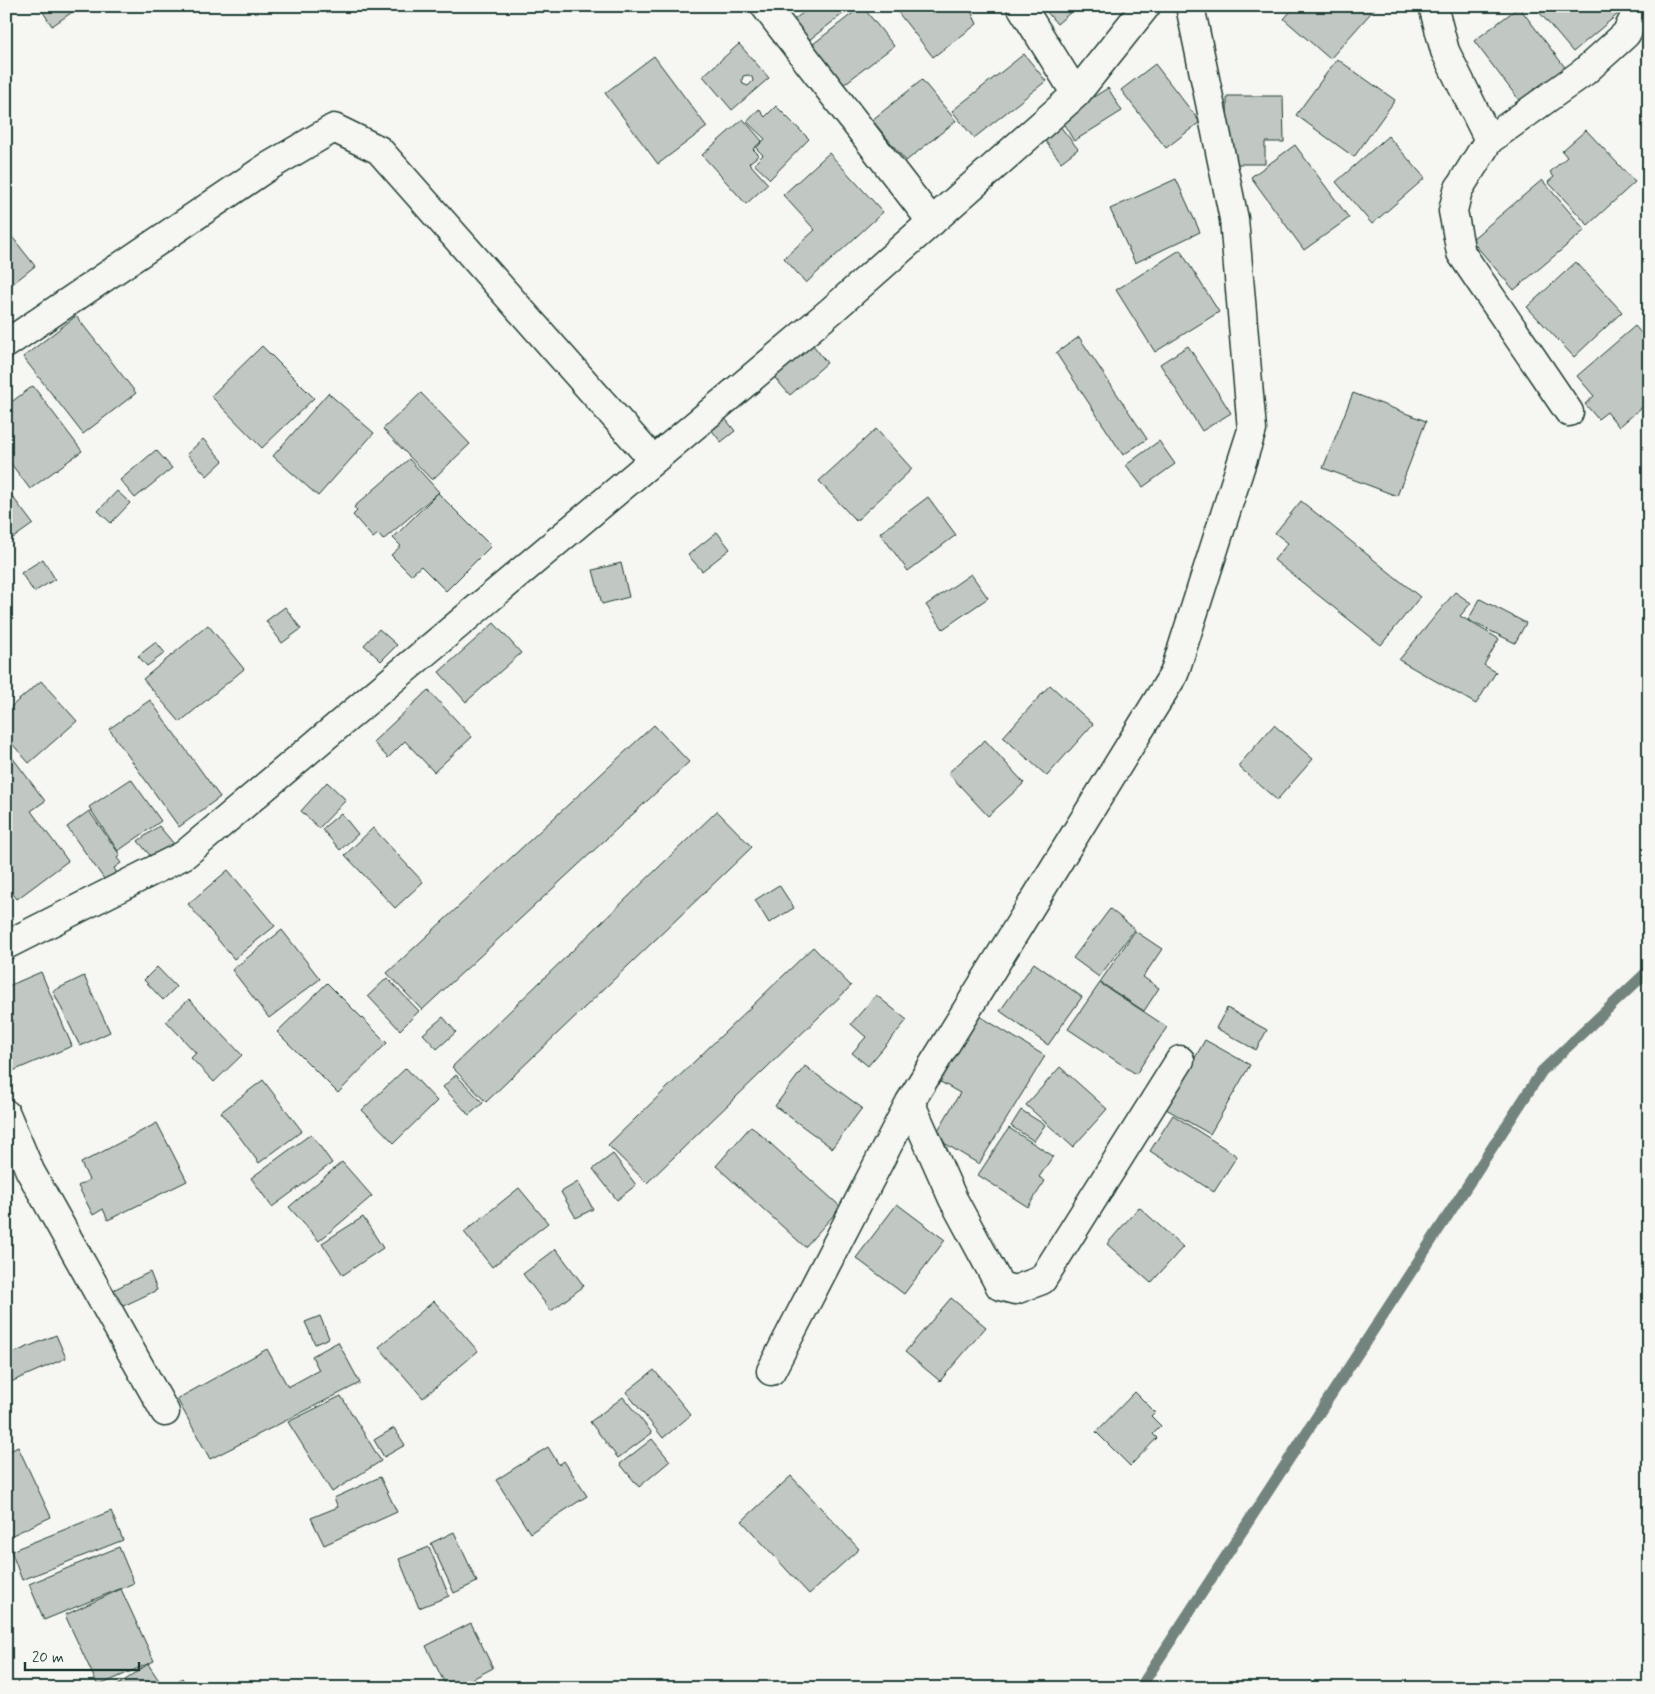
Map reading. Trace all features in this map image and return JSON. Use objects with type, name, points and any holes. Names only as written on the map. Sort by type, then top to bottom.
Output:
[{"type":"street","points":[[765,6],[932,222]]},
{"type":"street","points":[[1021,6],[1076,94]]},
{"type":"street","points":[[6,945],[184,854],[831,311],[932,222],[1076,94],[1146,6]]},
{"type":"street","points":[[771,1371],[910,1102],[1174,674],[1252,430],[1234,219],[1190,6]]},
{"type":"street","points":[[1433,6],[1445,51],[1489,140]]},
{"type":"street","points":[[1569,412],[1461,253],[1453,211],[1458,190],[1489,140],[1584,72],[1626,34],[1640,6]]},
{"type":"street","points":[[6,344],[266,168],[334,128],[379,150],[653,460]]},
{"type":"street","points":[[910,1102],[953,1199],[1000,1286],[1015,1290],[1042,1280],[1180,1060]]},
{"type":"street","points":[[6,1114],[30,1171],[165,1412]]},
{"type":"building","points":[[39,6],[81,6],[52,26]]},
{"type":"building","points":[[806,6],[853,6],[804,44],[788,24],[808,9]]},
{"type":"building","points":[[862,6],[894,46],[839,88],[808,48]]},
{"type":"building","points":[[893,6],[973,6],[970,9],[977,24],[933,57]]},
{"type":"building","points":[[1042,6],[1078,6],[1057,24]]},
{"type":"building","points":[[1295,6],[1377,6],[1330,59],[1284,19]]},
{"type":"building","points":[[1534,6],[1611,6],[1618,14],[1573,52]]},
{"type":"building","points":[[1519,7],[1567,70],[1522,104],[1474,41]]},
{"type":"building","points":[[739,44],[769,78],[732,110],[703,76]],"holes":[[[748,75],[752,77],[753,81],[748,86],[743,84],[743,76]]]},
{"type":"building","points":[[1024,54],[1046,81],[974,138],[952,111]]},
{"type":"building","points":[[654,56],[707,127],[658,164],[605,93]]},
{"type":"building","points":[[1337,59],[1395,100],[1354,157],[1296,115]]},
{"type":"building","points":[[1155,64],[1200,122],[1166,148],[1121,90]]},
{"type":"building","points":[[922,80],[956,121],[906,161],[872,120]]},
{"type":"building","points":[[1108,88],[1122,111],[1074,141],[1060,118]]},
{"type":"building","points":[[1227,96],[1283,96],[1284,142],[1265,142],[1265,164],[1228,164]]},
{"type":"building","points":[[776,106],[809,139],[770,179],[754,164],[763,155],[756,148],[765,139],[747,122],[759,109],[765,117]]},
{"type":"building","points":[[743,119],[762,141],[753,149],[759,155],[749,163],[768,184],[746,204],[702,155]]},
{"type":"building","points":[[1059,125],[1078,149],[1061,162],[1043,138]]},
{"type":"building","points":[[1586,130],[1635,182],[1588,225],[1548,182],[1554,177],[1550,172],[1567,157],[1562,151]]},
{"type":"building","points":[[1388,136],[1425,178],[1372,224],[1336,182]]},
{"type":"building","points":[[1295,145],[1349,218],[1304,250],[1251,177]]},
{"type":"building","points":[[829,153],[883,212],[806,283],[784,258],[815,230],[783,195]]},
{"type":"building","points":[[1176,179],[1200,232],[1135,263],[1110,209]]},
{"type":"building","points":[[1542,180],[1585,230],[1514,290],[1471,240]]},
{"type":"building","points":[[6,229],[35,266],[6,289]]},
{"type":"building","points":[[1180,250],[1219,312],[1155,352],[1116,290]]},
{"type":"building","points":[[1576,262],[1622,312],[1574,357],[1527,307]]},
{"type":"building","points":[[76,316],[136,393],[83,434],[23,357]]},
{"type":"building","points":[[1635,326],[1649,342],[1649,401],[1619,427],[1607,412],[1598,419],[1585,404],[1594,396],[1577,376]]},
{"type":"building","points":[[1079,337],[1147,439],[1123,455],[1056,353]]},
{"type":"building","points":[[813,345],[827,363],[790,395],[774,377]]},
{"type":"building","points":[[262,346],[314,398],[262,448],[211,396]]},
{"type":"building","points":[[1188,346],[1231,413],[1202,431],[1160,364]]},
{"type":"building","points":[[33,386],[82,451],[30,489],[6,457],[6,406]]},
{"type":"building","points":[[328,393],[374,433],[318,496],[273,456]]},
{"type":"building","points":[[421,393],[470,444],[432,480],[383,429]]},
{"type":"building","points":[[1353,393],[1426,421],[1397,496],[1323,468]]},
{"type":"building","points":[[724,417],[735,431],[721,442],[710,428]]},
{"type":"building","points":[[876,429],[912,469],[856,521],[819,481]]},
{"type":"building","points":[[203,439],[223,461],[207,476],[187,454]]},
{"type":"building","points":[[1159,441],[1175,464],[1143,487],[1126,465]]},
{"type":"building","points":[[156,450],[172,468],[135,498],[120,480]]},
{"type":"building","points":[[409,459],[439,492],[383,540],[378,534],[373,538],[353,515],[357,511],[354,507]]},
{"type":"building","points":[[6,488],[33,524],[6,543]]},
{"type":"building","points":[[117,491],[130,503],[111,523],[98,511]]},
{"type":"building","points":[[438,493],[491,546],[446,591],[421,566],[411,575],[391,555],[401,546],[393,538]]},
{"type":"building","points":[[928,497],[956,535],[908,571],[880,533]]},
{"type":"building","points":[[1301,501],[1420,597],[1381,645],[1274,560],[1288,543],[1275,533]]},
{"type":"building","points":[[717,532],[730,549],[702,571],[688,555]]},
{"type":"building","points":[[43,559],[55,579],[34,592],[21,573]]},
{"type":"building","points":[[621,563],[629,597],[602,604],[593,570]]},
{"type":"building","points":[[971,574],[988,598],[943,629],[926,605]]},
{"type":"building","points":[[1455,592],[1471,603],[1460,616],[1499,639],[1484,665],[1496,672],[1476,704],[1399,660]]},
{"type":"building","points":[[1480,599],[1526,623],[1515,643],[1468,620]]},
{"type":"building","points":[[285,607],[301,629],[282,643],[266,621]]},
{"type":"building","points":[[494,623],[521,653],[466,702],[439,672]]},
{"type":"building","points":[[208,625],[244,669],[180,722],[143,679]]},
{"type":"building","points":[[379,629],[397,645],[381,661],[364,645]]},
{"type":"building","points":[[156,642],[165,653],[147,666],[138,656]]},
{"type":"building","points":[[41,681],[77,721],[29,763],[6,737],[6,711]]},
{"type":"building","points":[[1050,685],[1093,724],[1047,776],[1003,737]]},
{"type":"building","points":[[428,690],[472,737],[434,772],[405,741],[388,758],[373,742]]},
{"type":"building","points":[[150,700],[220,797],[179,827],[109,729]]},
{"type":"building","points":[[654,725],[689,762],[422,1010],[387,973]]},
{"type":"building","points":[[1274,725],[1313,759],[1277,800],[1238,766]]},
{"type":"building","points":[[985,740],[1024,783],[988,816],[948,773]]},
{"type":"building","points":[[6,749],[45,801],[31,811],[68,861],[17,899],[6,885]]},
{"type":"building","points":[[131,779],[161,821],[118,851],[89,807]]},
{"type":"building","points":[[327,782],[346,800],[319,828],[301,811]]},
{"type":"building","points":[[89,811],[120,855],[117,858],[121,863],[114,868],[118,875],[107,883],[67,827]]},
{"type":"building","points":[[717,811],[752,847],[486,1102],[452,1067]]},
{"type":"building","points":[[341,813],[358,834],[340,850],[322,829]]},
{"type":"building","points":[[159,826],[174,844],[153,859],[138,841]]},
{"type":"building","points":[[373,828],[423,882],[395,908],[345,855]]},
{"type":"building","points":[[228,870],[275,926],[234,959],[188,904]]},
{"type":"building","points":[[779,885],[794,908],[769,923],[755,900]]},
{"type":"building","points":[[1110,909],[1135,929],[1099,977],[1073,958]]},
{"type":"building","points":[[282,930],[320,979],[269,1018],[232,970]]},
{"type":"building","points":[[1135,931],[1162,949],[1143,977],[1159,988],[1144,1011],[1100,982]]},
{"type":"building","points":[[813,947],[851,986],[647,1183],[608,1145]]},
{"type":"building","points":[[1034,963],[1082,997],[1048,1045],[1000,1011]]},
{"type":"building","points":[[157,967],[176,987],[163,1000],[144,980]]},
{"type":"building","points":[[41,972],[72,1046],[8,1073],[6,1068],[6,987]]},
{"type":"building","points":[[84,976],[110,1032],[80,1046],[53,991]]},
{"type":"building","points":[[387,978],[419,1011],[400,1030],[368,996]]},
{"type":"building","points":[[327,983],[387,1043],[338,1093],[277,1032]]},
{"type":"building","points":[[1100,983],[1167,1027],[1136,1074],[1068,1029]]},
{"type":"building","points":[[876,995],[907,1020],[868,1066],[852,1053],[866,1037],[851,1024]]},
{"type":"building","points":[[189,999],[242,1055],[214,1082],[191,1058],[196,1053],[166,1021]]},
{"type":"building","points":[[1227,1008],[1267,1030],[1256,1050],[1216,1028]]},
{"type":"building","points":[[978,1015],[1045,1056],[979,1164],[934,1137],[960,1093],[937,1080]]},
{"type":"building","points":[[443,1017],[456,1032],[437,1049],[423,1034]]},
{"type":"building","points":[[1205,1040],[1250,1065],[1210,1134],[1166,1109]]},
{"type":"building","points":[[805,1066],[862,1108],[832,1148],[775,1106]]},
{"type":"building","points":[[1060,1067],[1107,1109],[1073,1147],[1026,1105]]},
{"type":"building","points":[[406,1068],[437,1101],[394,1143],[362,1110]]},
{"type":"building","points":[[456,1075],[483,1103],[469,1115],[443,1087]]},
{"type":"building","points":[[263,1080],[302,1131],[259,1163],[221,1112]]},
{"type":"building","points":[[1021,1110],[1045,1125],[1034,1141],[1011,1126]]},
{"type":"building","points":[[1173,1115],[1237,1156],[1214,1192],[1150,1151]]},
{"type":"building","points":[[157,1123],[187,1181],[108,1220],[103,1209],[93,1215],[78,1186],[89,1180],[81,1163]]},
{"type":"building","points":[[751,1126],[841,1207],[805,1247],[716,1166]]},
{"type":"building","points":[[1009,1128],[1053,1156],[1039,1177],[1045,1181],[1028,1207],[978,1175]]},
{"type":"building","points":[[311,1134],[332,1163],[272,1207],[251,1178]]},
{"type":"building","points":[[613,1154],[636,1185],[617,1200],[593,1169]]},
{"type":"building","points":[[342,1162],[372,1196],[319,1241],[289,1207]]},
{"type":"building","points":[[578,1182],[593,1209],[576,1218],[561,1192]]},
{"type":"building","points":[[519,1188],[548,1223],[492,1267],[464,1232]]},
{"type":"building","points":[[897,1204],[945,1240],[904,1294],[856,1258]]},
{"type":"building","points":[[1139,1207],[1183,1247],[1151,1283],[1107,1244]]},
{"type":"building","points":[[363,1217],[383,1248],[343,1275],[322,1243]]},
{"type":"building","points":[[556,1249],[584,1286],[551,1311],[523,1274]]},
{"type":"building","points":[[150,1272],[157,1290],[119,1308],[111,1291]]},
{"type":"building","points":[[951,1298],[986,1327],[940,1381],[905,1352]]},
{"type":"building","points":[[434,1301],[478,1351],[423,1398],[379,1347]]},
{"type":"building","points":[[320,1316],[329,1338],[315,1344],[305,1322]]},
{"type":"building","points":[[56,1335],[66,1358],[6,1384],[6,1356]]},
{"type":"building","points":[[338,1342],[360,1383],[210,1459],[177,1399],[267,1349],[288,1387],[319,1370],[312,1356]]},
{"type":"building","points":[[654,1370],[691,1415],[663,1438],[626,1392]]},
{"type":"building","points":[[1135,1392],[1155,1412],[1151,1416],[1161,1426],[1153,1434],[1157,1438],[1130,1466],[1096,1432]]},
{"type":"building","points":[[341,1396],[381,1461],[332,1492],[288,1422]]},
{"type":"building","points":[[623,1397],[652,1433],[618,1458],[590,1422]]},
{"type":"building","points":[[394,1428],[405,1445],[384,1457],[374,1440]]},
{"type":"building","points":[[652,1439],[670,1461],[639,1487],[620,1464]]},
{"type":"building","points":[[18,1447],[51,1517],[6,1538],[6,1453]]},
{"type":"building","points":[[548,1447],[559,1465],[564,1461],[587,1496],[530,1533],[496,1480]]},
{"type":"building","points":[[791,1476],[859,1549],[809,1594],[742,1521]]},
{"type":"building","points":[[380,1477],[397,1512],[324,1545],[311,1518],[338,1507],[334,1498]]},
{"type":"building","points":[[111,1511],[123,1540],[22,1580],[11,1551]]},
{"type":"building","points":[[454,1532],[477,1582],[454,1593],[431,1543]]},
{"type":"building","points":[[119,1547],[134,1583],[44,1620],[29,1584]]},
{"type":"building","points":[[429,1547],[449,1596],[419,1608],[399,1559]]},
{"type":"building","points":[[121,1589],[154,1661],[98,1686],[65,1615]]},
{"type":"building","points":[[471,1623],[493,1668],[455,1688],[447,1688],[426,1646]]},
{"type":"building","points":[[148,1664],[164,1688],[114,1688]]},
{"type":"building","points":[[182,1678],[189,1688],[169,1688]]},
{"type":"waterway","points":[[1140,1688],[1542,1071],[1649,970]]}]
